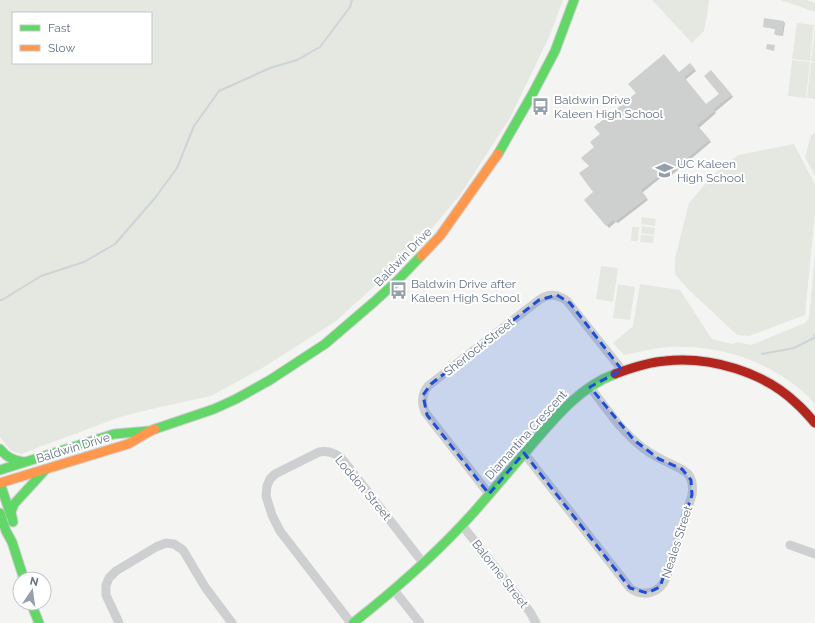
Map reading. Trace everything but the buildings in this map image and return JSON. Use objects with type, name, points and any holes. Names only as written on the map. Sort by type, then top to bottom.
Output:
[{"type":"main road","name":"Baldwin Drive","points":[[0,483],[128,444],[150,431],[214,409],[236,399],[270,380],[325,344],[398,280],[440,236],[461,207],[498,153],[533,93],[555,51],[574,0]]},
{"type":"main road","name":"Diamantina Crescent","points":[[352,623],[424,564],[462,525],[562,410],[580,394],[600,380],[622,370],[646,363],[670,359],[706,361],[730,366],[753,374],[775,386],[803,409],[815,423]]},
{"type":"main road","name":"Baldwin Drive","points":[[0,470],[114,434],[150,431]]},
{"type":"main road","points":[[0,449],[3,454],[10,459],[24,462]]},
{"type":"main road","points":[[13,522],[11,512],[14,504],[46,470]]},
{"type":"main road","points":[[0,483],[15,528],[12,542]]},
{"type":"main road","points":[[0,513],[3,528],[12,542],[21,571]]},
{"type":"main road","points":[[35,611],[39,623]]},
{"type":"street","name":"Sherlock Street","points":[[489,494],[425,412],[422,399],[428,386],[539,300],[549,295],[557,295],[567,300],[622,370]]},
{"type":"street","name":"Neales Street","points":[[524,453],[630,588],[643,594],[651,593],[663,584],[692,495],[692,480],[682,469],[655,456],[634,440],[619,424],[590,387]]},
{"type":"street","name":"Loddon Street","points":[[352,623],[286,539],[276,523],[268,506],[266,493],[268,482],[275,474],[319,452],[327,451],[337,455],[343,460],[424,564]]},
{"type":"street","name":"Balonne Street","points":[[462,525],[530,612],[536,623]]},
{"type":"street","points":[[119,623],[106,595],[106,585],[109,578],[116,571],[159,545],[166,543],[177,546],[186,553],[199,578],[232,623]]},
{"type":"street","points":[[790,545],[815,554]]},
{"type":"street","points":[[394,590],[420,623]]},
{"type":"highlighted area","points":[[557,295],[570,303],[622,370],[590,387],[634,440],[659,459],[682,469],[691,480],[692,495],[660,587],[647,593],[630,588],[524,453],[489,494],[427,415],[423,395],[431,384],[539,300]]},
{"type":"shaded area","points":[[0,0],[563,0],[550,35],[510,118],[460,195],[412,252],[336,321],[264,367],[211,396],[120,417],[21,454],[11,451],[0,437]]},
{"type":"shaded area","points":[[652,0],[709,0],[704,31],[692,43]]},
{"type":"shaded area","points":[[781,0],[807,0],[815,3],[815,12]]},
{"type":"shaded area","points":[[797,23],[814,25],[810,61],[792,59]]},
{"type":"shaded area","points":[[815,28],[815,62],[811,61]]},
{"type":"shaded area","points":[[792,60],[810,62],[806,98],[788,96]]},
{"type":"shaded area","points":[[811,62],[815,63],[815,99],[807,98]]},
{"type":"shaded area","points":[[815,133],[815,176],[805,157],[811,135]]},
{"type":"shaded area","points":[[794,144],[815,184],[815,213],[805,315],[749,336],[737,335],[688,289],[675,274],[675,258],[689,203],[713,175],[738,155]]},
{"type":"shaded area","points":[[642,217],[656,219],[655,226],[641,224]]},
{"type":"shaded area","points":[[642,226],[655,228],[654,235],[641,233]]},
{"type":"shaded area","points":[[632,227],[639,227],[638,241],[631,241]]},
{"type":"shaded area","points":[[641,235],[654,236],[653,243],[640,242]]},
{"type":"shaded area","points":[[815,252],[815,405],[804,393],[787,380],[770,369],[743,357],[714,350],[684,347],[658,348],[624,355],[613,343],[633,326],[640,284],[680,290],[712,339],[732,344],[738,342],[751,345],[805,323],[809,318]]},
{"type":"shaded area","points":[[601,266],[618,268],[613,302],[596,299]]},
{"type":"shaded area","points":[[618,284],[635,287],[630,320],[613,318]]},
{"type":"waterway","points":[[0,300],[41,276],[84,262],[115,244],[155,198],[177,168],[194,126],[219,91],[270,68],[297,60],[320,47],[350,7],[352,0]]},
{"type":"waterway","points":[[762,354],[794,348],[814,338],[815,334]]},
{"type":"traffic: fast","points":[[498,154],[555,51],[574,0]]},
{"type":"traffic: fast","points":[[155,429],[214,409],[236,399],[270,380],[325,344],[374,302],[421,256]]},
{"type":"traffic: fast","points":[[353,623],[436,552],[479,507],[548,426],[568,405],[590,387],[615,374]]},
{"type":"traffic: fast","points":[[0,470],[114,434],[149,431]]},
{"type":"traffic: fast","points":[[0,449],[10,458],[24,462]]},
{"type":"traffic: fast","points":[[13,522],[11,512],[14,504],[45,470]]},
{"type":"traffic: fast","points":[[0,483],[11,516]]},
{"type":"traffic: fast","points":[[0,513],[6,531],[12,542],[21,571]]},
{"type":"traffic: fast","points":[[34,611],[39,623]]},
{"type":"traffic: slow","points":[[421,256],[440,236],[498,154]]},
{"type":"traffic: slow","points":[[0,483],[128,444],[155,429]]},
{"type":"traffic: jam","points":[[615,374],[652,363],[682,360],[700,361],[735,368],[752,375],[783,392],[804,410],[815,423]]},
{"type":"place","name":"Baldwin Drive Kaleen High School","points":[[541,107]]},
{"type":"place","name":"UC Kaleen High School","points":[[664,171]]},
{"type":"place","name":"Baldwin Drive after Kaleen High School","points":[[398,291]]}]
